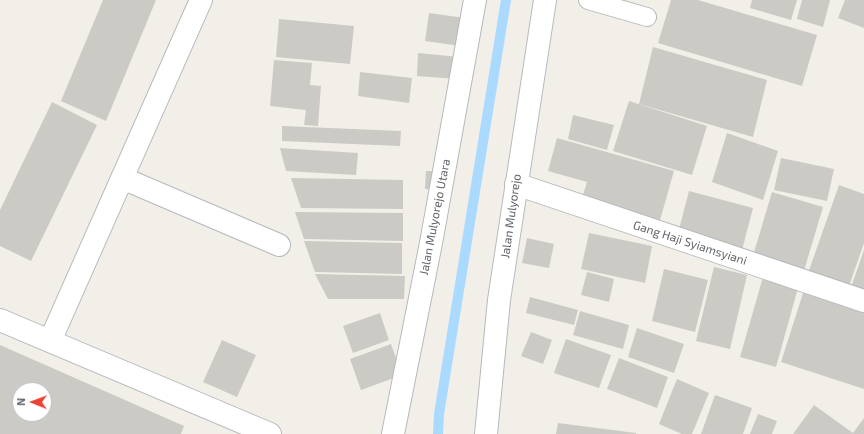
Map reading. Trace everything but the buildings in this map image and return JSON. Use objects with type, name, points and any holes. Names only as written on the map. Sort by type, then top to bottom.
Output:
[{"type":"street","points":[[50,341],[201,0]]},
{"type":"street","name":"Jalan Mulyorejo Utara","points":[[393,434],[431,243],[475,0]]},
{"type":"street","name":"Jalan Mulyorejo","points":[[486,434],[499,300],[545,0]]},
{"type":"street","points":[[122,178],[279,245]]},
{"type":"street","name":"Gang Haji Syiamsyiani","points":[[516,184],[864,301]]},
{"type":"street","points":[[0,320],[270,434]]},
{"type":"lane","points":[[588,0],[647,17]]},
{"type":"waterway","points":[[438,434],[439,414],[506,0]]}]
